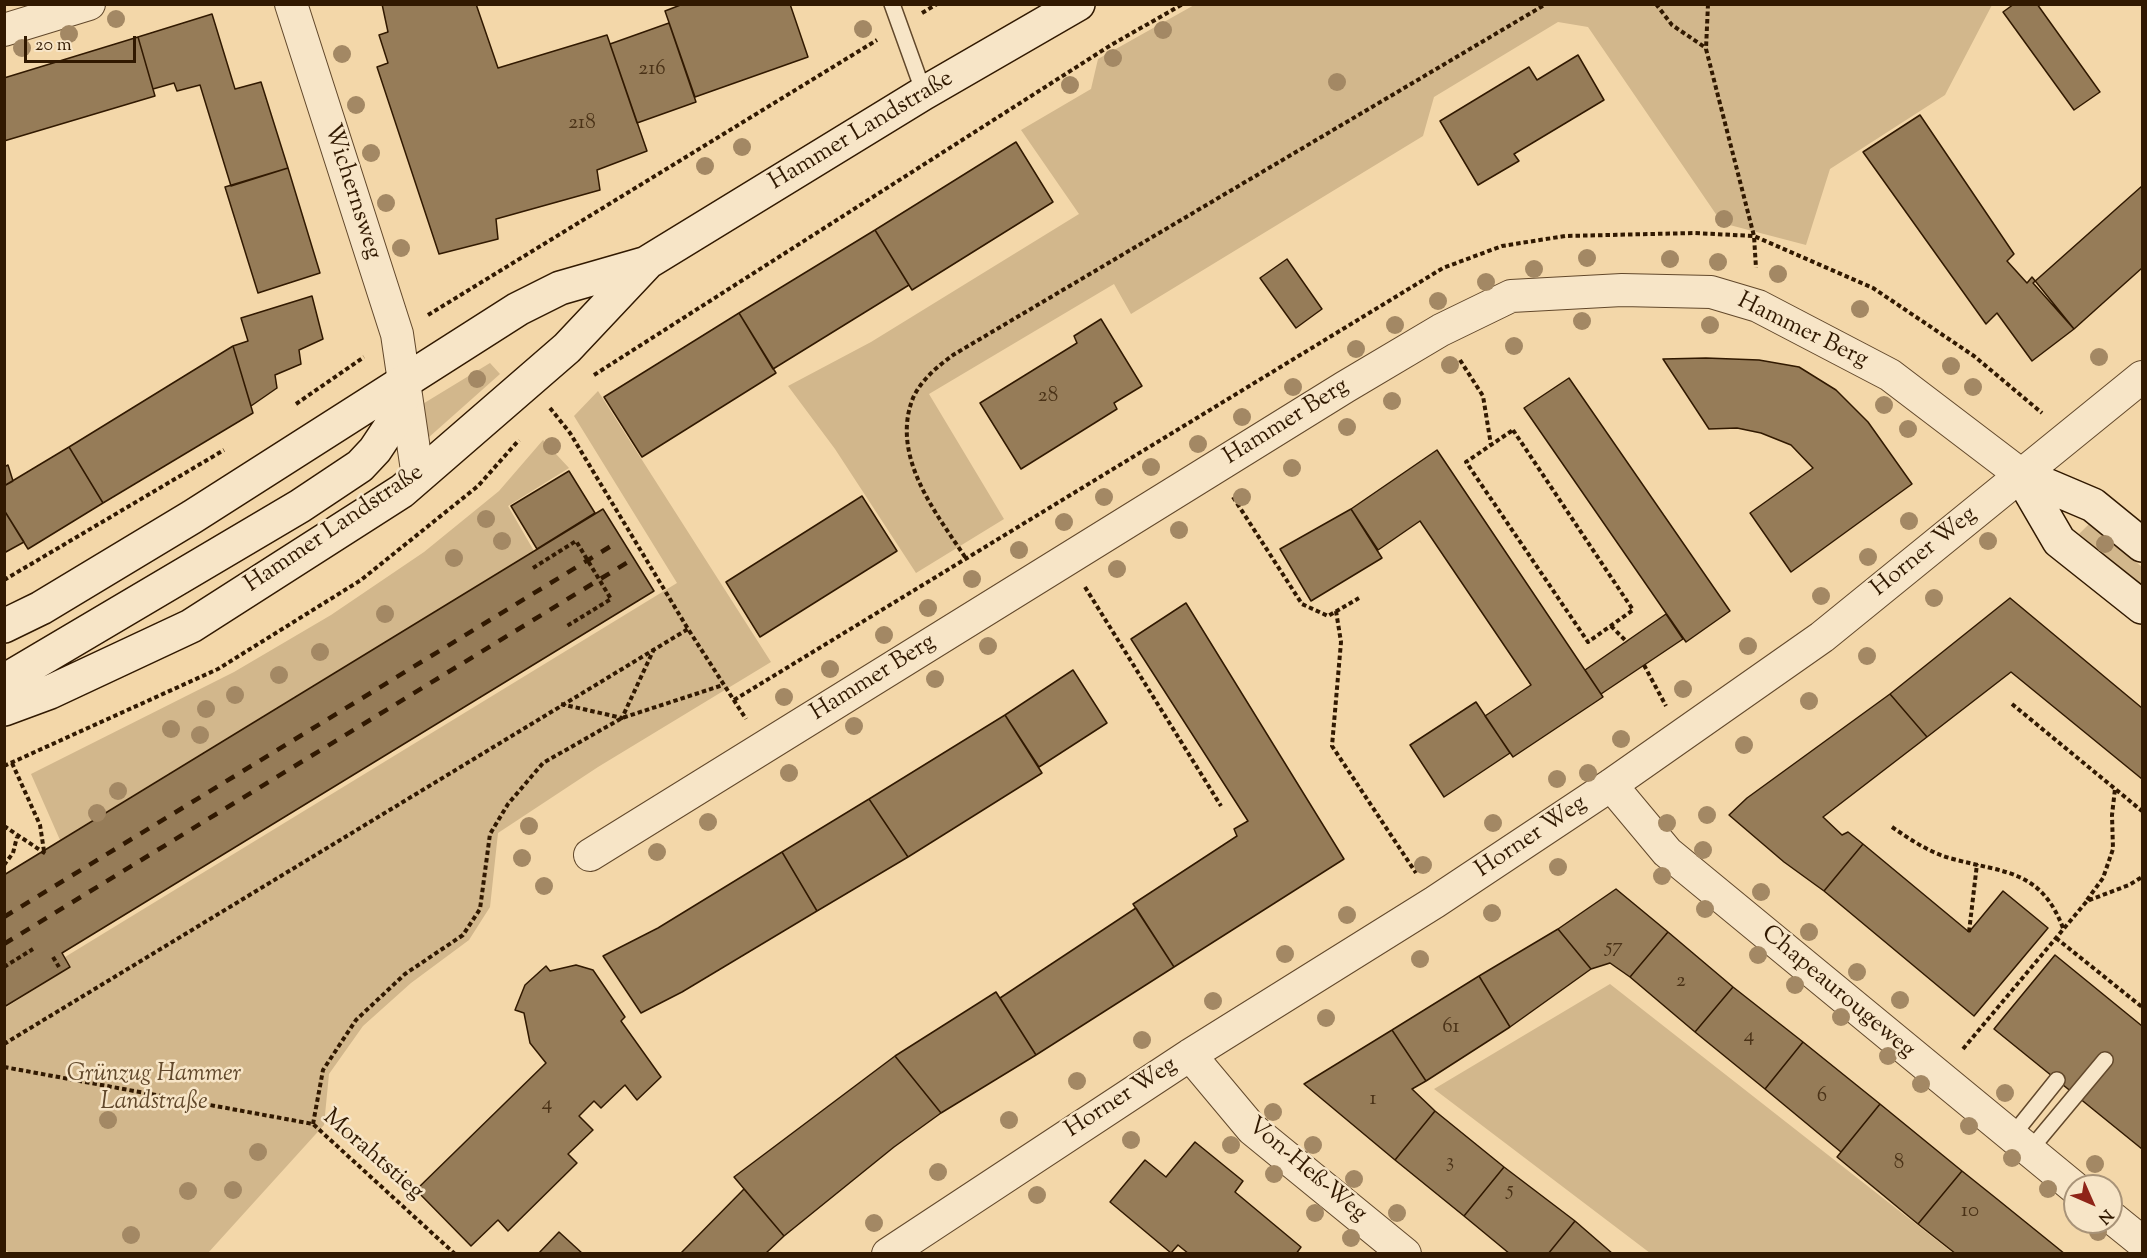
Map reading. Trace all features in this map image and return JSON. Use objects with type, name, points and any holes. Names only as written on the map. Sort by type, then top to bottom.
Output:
[{"type":"main road","name":"Hammer Landstraße","points":[[4,626],[41,609],[192,517],[518,309],[560,288],[648,262],[924,93],[1078,4]]},
{"type":"main road","name":"Hammer Landstraße","points":[[4,709],[50,692],[191,626],[402,491],[567,348],[648,262]]},
{"type":"main road","points":[[4,681],[300,506],[360,465],[375,450],[393,423],[402,403],[406,381]]},
{"type":"main road","points":[[2020,474],[2093,505],[2142,546]]},
{"type":"main road","points":[[2020,474],[2060,541],[2142,607]]},
{"type":"street","points":[[4,30],[89,4]]},
{"type":"street","name":"Wichernsweg","points":[[291,4],[397,334],[406,381],[418,477]]},
{"type":"street","name":"Hammer Berg","points":[[590,855],[1441,330],[1510,296],[1622,290],[1711,292],[1758,306],[1890,375],[2020,474]]},
{"type":"street","name":"Horner Weg","points":[[888,1254],[1190,1055],[1435,902],[1611,785],[1822,637],[2142,376]]},
{"type":"street","name":"Chapeaurougeweg","points":[[1611,785],[1667,852],[2063,1178]]},
{"type":"street","name":"Von-Heß-Weg","points":[[1190,1055],[1252,1129],[1405,1254]]},
{"type":"street","points":[[2123,1227],[2142,1242]]},
{"type":"lane","points":[[892,4],[924,93]]},
{"type":"lane","points":[[2021,1143],[2059,1115],[2105,1059]]},
{"type":"lane","points":[[2021,1143],[2057,1080]]},
{"type":"path","points":[[289,409],[397,334],[937,4]]},
{"type":"path","points":[[587,379],[1111,45],[1183,4]]},
{"type":"path","points":[[965,558],[920,488],[909,450],[909,424],[913,398],[931,372],[953,355],[1546,4]]},
{"type":"path","points":[[1656,4],[1672,25],[1707,49]]},
{"type":"path","points":[[1708,4],[1707,49],[1754,236],[1874,288],[1974,356],[2070,435]]},
{"type":"path","points":[[1441,330],[1483,396],[1491,446]]},
{"type":"path","points":[[541,416],[558,400]]},
{"type":"path","points":[[549,407],[570,433],[688,629],[734,700]]},
{"type":"path","points":[[1513,430],[1633,610],[1588,642],[1466,462],[1491,446],[1513,430]]},
{"type":"path","points":[[4,765],[218,669],[361,580],[478,486],[525,433]]},
{"type":"path","points":[[4,580],[230,447]]},
{"type":"path","points":[[1215,468],[1302,604],[1328,616],[1359,598]]},
{"type":"path","points":[[533,568],[576,541],[611,599],[567,626]]},
{"type":"path","points":[[1068,559],[1221,806]]},
{"type":"path","points":[[1336,612],[1341,642],[1332,746],[1435,902]]},
{"type":"path","points":[[1611,626],[1628,642]]},
{"type":"path","points":[[4,1044],[688,629]]},
{"type":"path","points":[[622,718],[654,648]]},
{"type":"path","points":[[1644,666],[1682,735]]},
{"type":"path","points":[[313,1124],[323,1070],[356,1020],[405,974],[463,935],[480,909],[490,834],[508,804],[543,763],[622,718],[723,685]]},
{"type":"path","points":[[561,704],[622,718]]},
{"type":"path","points":[[2012,704],[2142,811]]},
{"type":"path","points":[[4,825],[17,837],[45,853],[40,825],[12,763]]},
{"type":"path","points":[[1939,1078],[2087,901],[2103,878],[2113,849],[2112,815],[2115,789]]},
{"type":"path","points":[[1892,827],[1916,844],[1951,859],[2009,871],[2036,885],[2056,909],[2063,929]]},
{"type":"path","points":[[4,865],[14,853],[17,837]]},
{"type":"path","points":[[1969,932],[1977,864]]},
{"type":"path","points":[[2087,901],[2129,885],[2142,877]]},
{"type":"path","points":[[2055,938],[2142,1008]]},
{"type":"path","points":[[4,966],[33,949]]},
{"type":"path","points":[[53,957],[58,967]]},
{"type":"path","name":"Morahtstieg","points":[[4,1066],[313,1124],[455,1254]]},
{"type":"green space","points":[[1196,4],[1992,5],[1945,95],[1830,169],[1806,245],[1722,223],[1588,27],[1558,22],[1434,97],[1423,136],[1131,314],[1114,284],[929,394],[1004,519],[916,573],[835,449],[788,386],[871,342],[1079,214],[1021,130],[1091,89],[1098,59]]},
{"type":"green space","points":[[490,363],[500,374],[428,438],[421,405]]},
{"type":"green space","name":"Grünzug Hammer Landstraße","points":[[598,391],[771,662],[598,767],[498,833],[490,907],[469,940],[411,983],[363,1026],[329,1074],[324,1125],[208,1253],[10,1253],[4,1249],[5,1008],[70,967],[65,957],[677,583],[574,416]]},
{"type":"green space","points":[[543,440],[569,468],[508,506],[534,551],[60,840],[31,774],[234,672],[331,615],[424,552],[499,491]]},
{"type":"green space","points":[[2089,524],[2142,567],[2142,585],[2079,534]]},
{"type":"green space","points":[[1610,984],[1953,1253],[1650,1253],[1434,1089]]},
{"type":"building","points":[[382,4],[476,4],[498,68],[607,35],[647,151],[597,170],[600,190],[496,219],[498,239],[439,254],[377,67],[388,63],[379,35],[388,32]]},
{"type":"building","points":[[683,4],[790,4],[808,57],[695,97],[665,11]]},
{"type":"building","points":[[2014,4],[2037,4],[2100,92],[2074,110],[2003,12]]},
{"type":"building","points":[[212,14],[235,89],[261,82],[288,168],[231,186],[200,85],[177,91],[174,83],[153,89],[138,37]]},
{"type":"building","points":[[669,23],[696,102],[637,123],[610,44]]},
{"type":"building","points":[[138,37],[155,96],[4,141],[4,78]]},
{"type":"building","points":[[1578,55],[1604,100],[1514,154],[1519,161],[1478,185],[1440,121],[1529,67],[1537,80]]},
{"type":"building","points":[[1920,115],[2014,254],[2007,261],[2027,283],[2032,277],[2074,329],[2032,361],[1997,313],[1986,324],[1863,152]]},
{"type":"building","points":[[1016,142],[1053,202],[912,290],[875,230]]},
{"type":"building","points":[[288,168],[320,273],[258,293],[225,187]]},
{"type":"building","points":[[2142,186],[2142,268],[2074,329],[2033,283]]},
{"type":"building","points":[[875,230],[909,285],[773,369],[739,313]]},
{"type":"building","points":[[1287,259],[1322,309],[1296,328],[1260,278]]},
{"type":"building","points":[[312,296],[323,339],[299,350],[301,364],[275,375],[277,388],[251,406],[233,346],[248,341],[241,318]]},
{"type":"building","points":[[739,313],[776,373],[642,457],[604,397]]},
{"type":"building","points":[[1101,319],[1142,386],[1114,403],[1117,409],[1021,469],[980,403],[1077,343],[1074,336]]},
{"type":"building","points":[[233,346],[253,413],[103,503],[69,447]]},
{"type":"building","points":[[1663,359],[1759,360],[1799,367],[1836,390],[1868,422],[1912,484],[1791,572],[1750,513],[1813,468],[1791,445],[1761,433],[1737,428],[1709,429]]},
{"type":"building","points":[[1569,378],[1730,611],[1686,642],[1524,408]]},
{"type":"building","points":[[69,447],[103,503],[28,549],[4,510],[4,486]]},
{"type":"building","points":[[1437,450],[1603,697],[1513,757],[1485,716],[1531,685],[1420,521],[1378,550],[1351,509]]},
{"type":"building","points":[[8,465],[13,481],[4,486],[4,467]]},
{"type":"building","points":[[569,471],[595,513],[537,549],[511,506]]},
{"type":"building","points":[[862,496],[897,551],[760,637],[726,582]]},
{"type":"building","points":[[603,509],[654,591],[62,953],[70,967],[4,1007],[4,875]]},
{"type":"building","points":[[1351,509],[1382,558],[1311,601],[1280,549]]},
{"type":"building","points":[[4,510],[24,542],[4,553]]},
{"type":"building","points":[[2010,598],[2142,708],[2142,779],[2011,672],[1927,737],[1890,694]]},
{"type":"building","points":[[1186,603],[1344,859],[1174,967],[1133,904],[1237,836],[1234,829],[1248,821],[1131,639]]},
{"type":"building","points":[[1666,614],[1683,639],[1601,694],[1585,670]]},
{"type":"building","points":[[1073,670],[1107,723],[1039,767],[1005,715]]},
{"type":"building","points":[[1890,694],[1927,737],[1823,817],[1842,835],[1848,832],[1863,844],[1824,891],[1784,862],[1729,815],[1747,798]]},
{"type":"building","points":[[1476,702],[1510,753],[1444,797],[1410,745]]},
{"type":"building","points":[[1005,715],[1042,773],[908,857],[869,799]]},
{"type":"building","points":[[869,799],[908,857],[817,911],[782,852]]},
{"type":"building","points":[[1863,844],[1969,932],[2003,891],[2048,928],[1974,1016],[1824,891]]},
{"type":"building","points":[[782,852],[817,911],[682,992],[641,1013],[603,956],[658,928]]},
{"type":"building","points":[[1616,889],[1668,932],[1630,977],[1610,963],[1591,969],[1558,929]]},
{"type":"building","points":[[1136,908],[1174,967],[1036,1055],[1000,998]]},
{"type":"building","points":[[1558,929],[1591,969],[1510,1027],[1479,976]]},
{"type":"building","points":[[1668,932],[1733,987],[1695,1032],[1630,977]]},
{"type":"building","points":[[2055,955],[2142,1026],[2142,1149],[1994,1029]]},
{"type":"building","points":[[576,965],[593,970],[625,1017],[621,1021],[661,1077],[637,1100],[625,1085],[601,1108],[594,1101],[579,1116],[593,1130],[568,1154],[577,1163],[508,1231],[498,1220],[471,1246],[416,1190],[546,1063],[530,1043],[524,1013],[515,1010],[525,985],[546,966],[550,971]]},
{"type":"building","points":[[1479,976],[1510,1027],[1426,1081],[1392,1030]]},
{"type":"building","points":[[1733,987],[1803,1042],[1765,1089],[1695,1032]]},
{"type":"building","points":[[996,992],[1036,1055],[941,1113],[895,1056]]},
{"type":"building","points":[[1392,1030],[1426,1081],[1412,1089],[1435,1111],[1395,1160],[1304,1084]]},
{"type":"building","points":[[1803,1042],[1880,1104],[1841,1152],[1765,1089]]},
{"type":"building","points":[[895,1056],[941,1113],[894,1147],[784,1236],[734,1177]]},
{"type":"building","points":[[1880,1104],[1962,1171],[1918,1224],[1837,1157]]},
{"type":"building","points":[[1435,1111],[1504,1167],[1464,1216],[1395,1160]]},
{"type":"building","points":[[1195,1142],[1243,1181],[1235,1192],[1301,1247],[1296,1254],[1189,1254],[1178,1245],[1171,1253],[1110,1202],[1145,1160],[1166,1177]]},
{"type":"building","points":[[1504,1167],[1575,1221],[1548,1254],[1510,1254],[1464,1216]]},
{"type":"building","points":[[1962,1171],[2065,1254],[1956,1254],[1918,1224]]},
{"type":"building","points":[[744,1189],[784,1236],[765,1254],[680,1254]]},
{"type":"building","points":[[1575,1221],[1613,1254],[1548,1254]]},
{"type":"building","points":[[559,1232],[583,1254],[538,1254]]},
{"type":"railway","points":[[4,917],[616,543]]},
{"type":"railway","points":[[4,944],[628,562]]}]
